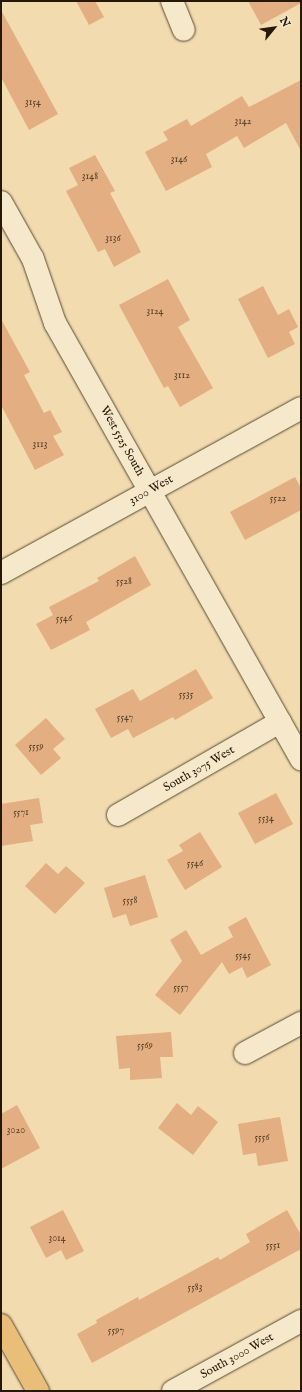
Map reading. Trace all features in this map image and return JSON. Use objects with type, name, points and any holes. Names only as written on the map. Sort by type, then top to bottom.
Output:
[{"type":"main road","points":[[1,1325],[38,1391]]},
{"type":"street","points":[[172,1],[184,30]]},
{"type":"street","name":"West 5525 South","points":[[1,202],[33,259],[56,323],[301,759]]},
{"type":"street","name":"3100 West","points":[[1,573],[301,408]]},
{"type":"street","name":"South 3075 West","points":[[118,815],[280,722]]},
{"type":"street","points":[[245,1054],[301,1023]]},
{"type":"street","name":"South 3000 West","points":[[173,1391],[301,1321]]},
{"type":"building","points":[[76,1],[95,1],[104,17],[89,25]]},
{"type":"building","points":[[248,1],[301,1],[301,3],[261,25]]},
{"type":"building","points":[[1,10],[58,114],[29,130],[1,77]]},
{"type":"building","points":[[301,80],[301,151],[286,123],[244,148],[237,136],[206,154],[212,167],[166,191],[145,152],[168,140],[163,132],[187,119],[191,126],[242,96],[249,107]]},
{"type":"building","points":[[95,155],[115,191],[110,193],[141,252],[114,267],[105,249],[98,252],[66,191],[78,185],[69,168]]},
{"type":"building","points":[[168,279],[190,320],[178,327],[213,388],[180,407],[168,386],[164,388],[119,305]]},
{"type":"building","points":[[263,286],[278,315],[289,309],[298,327],[289,332],[295,344],[268,358],[238,299]]},
{"type":"building","points":[[1,319],[30,372],[24,375],[44,413],[50,410],[62,432],[53,436],[64,455],[35,470],[1,405]]},
{"type":"building","points":[[295,477],[301,488],[301,510],[245,540],[230,512]]},
{"type":"building","points":[[135,556],[151,585],[86,622],[90,630],[51,650],[36,624],[53,615],[49,607],[99,581],[97,578]]},
{"type":"building","points":[[196,669],[213,698],[175,720],[173,717],[133,738],[128,729],[111,738],[95,709],[133,689],[140,701]]},
{"type":"building","points":[[46,718],[65,739],[53,749],[61,758],[41,775],[15,745]]},
{"type":"building","points":[[276,793],[293,824],[255,844],[238,813]]},
{"type":"building","points":[[39,798],[43,823],[30,825],[33,841],[1,846],[1,804]]},
{"type":"building","points":[[200,832],[222,867],[185,890],[167,860],[183,851],[179,845]]},
{"type":"building","points":[[46,863],[58,874],[66,866],[85,883],[55,914],[25,886]]},
{"type":"building","points":[[145,875],[158,917],[130,926],[126,914],[113,918],[104,888]]},
{"type":"building","points":[[246,917],[271,965],[247,978],[242,967],[229,974],[222,962],[180,1015],[155,995],[182,961],[170,940],[186,930],[201,955],[233,937],[228,927]]},
{"type":"building","points":[[171,1032],[173,1057],[160,1057],[162,1078],[130,1080],[130,1068],[119,1069],[116,1036]]},
{"type":"building","points":[[177,1103],[191,1115],[198,1106],[218,1122],[193,1155],[158,1128]]},
{"type":"building","points":[[17,1105],[40,1148],[1,1169],[1,1114]]},
{"type":"building","points":[[280,1117],[288,1161],[258,1166],[256,1153],[243,1155],[238,1124]]},
{"type":"building","points":[[63,1210],[84,1251],[66,1260],[61,1250],[46,1258],[30,1227]]},
{"type":"building","points":[[287,1210],[301,1235],[301,1249],[92,1363],[77,1334],[97,1323],[96,1320],[138,1297],[139,1300],[218,1257],[220,1260],[250,1242],[246,1234]]}]
